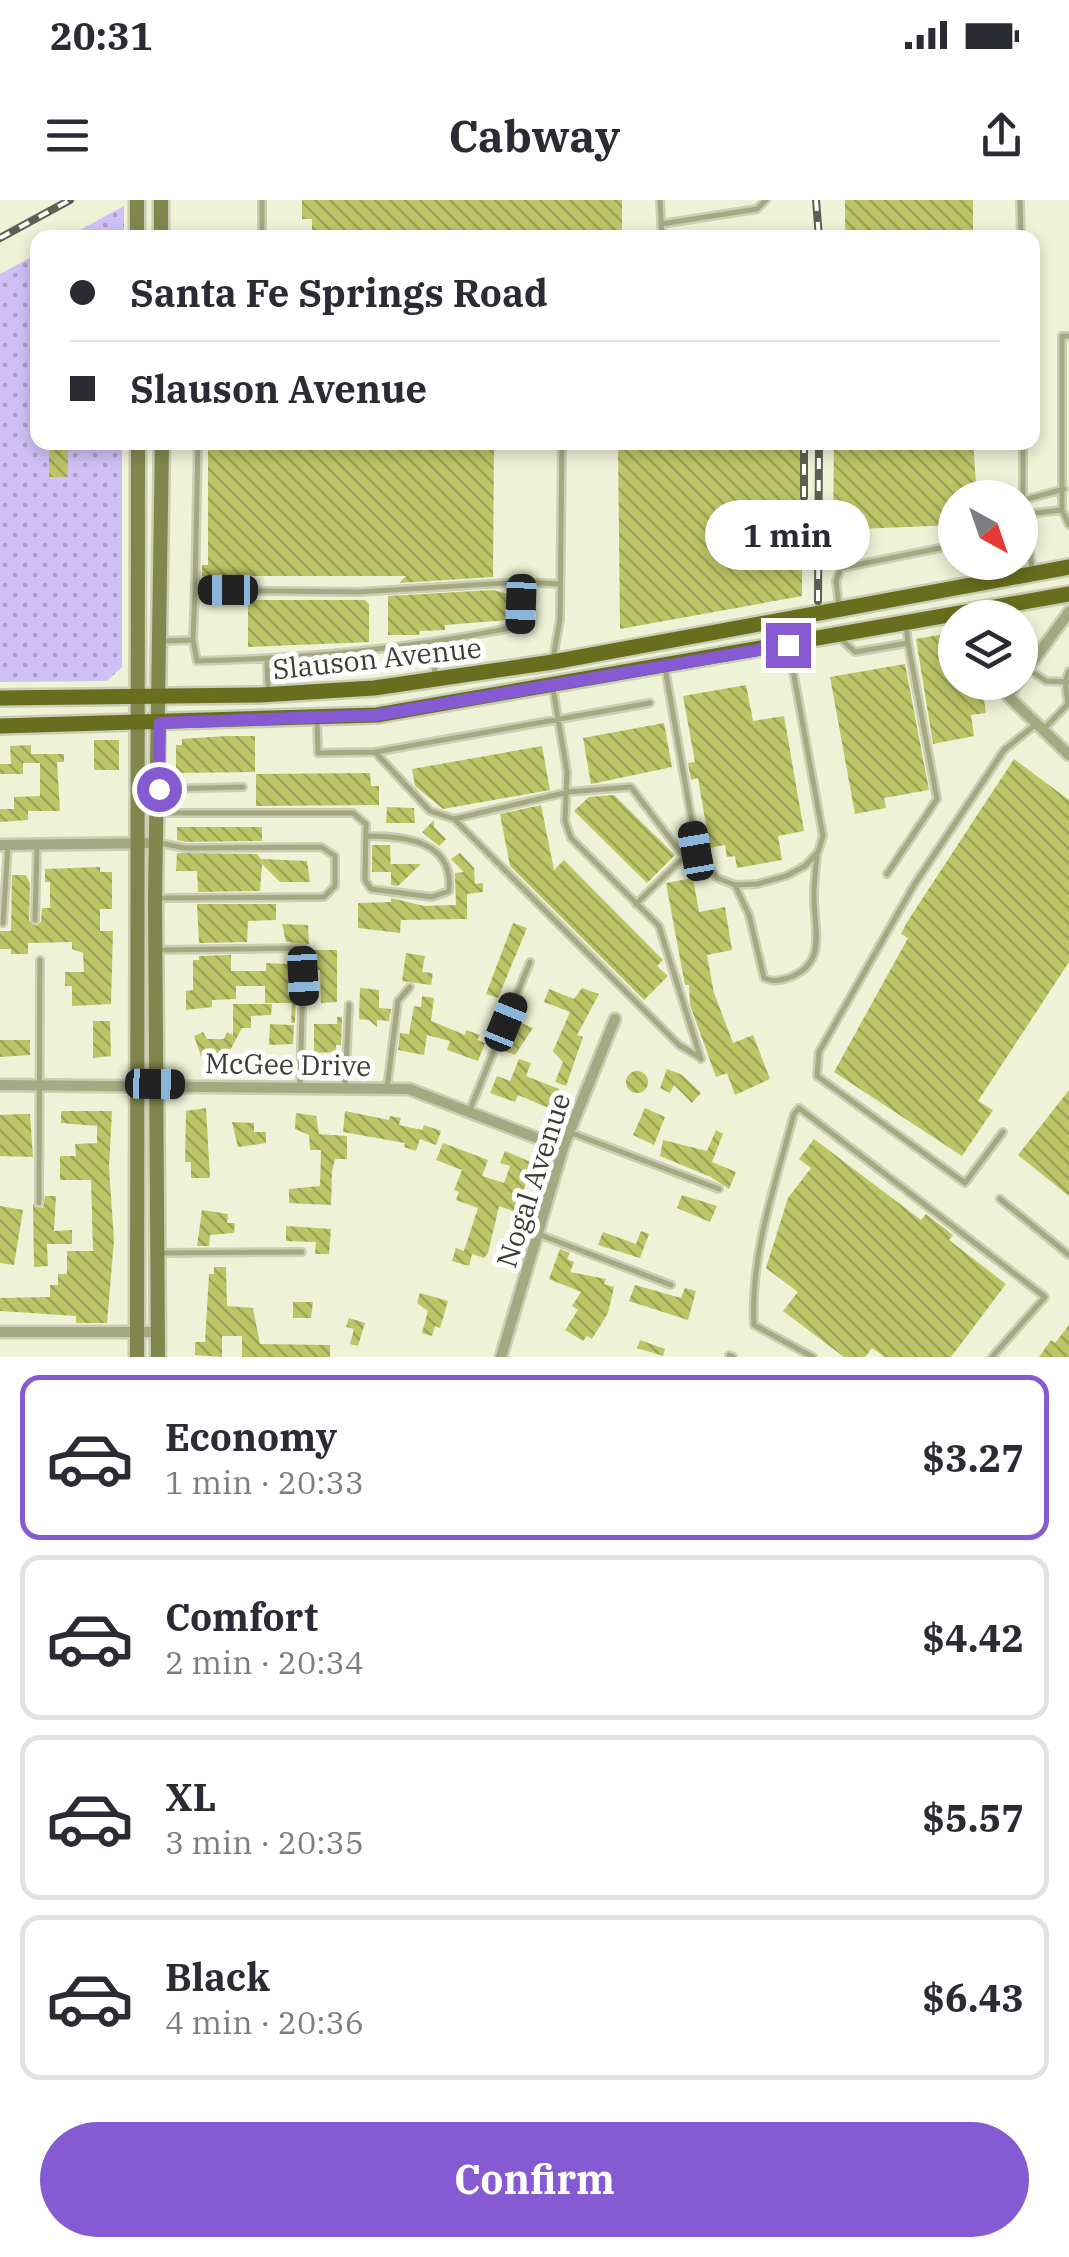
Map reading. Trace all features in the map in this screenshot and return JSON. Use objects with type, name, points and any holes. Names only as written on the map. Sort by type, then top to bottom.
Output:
[{"type":"main road","points":[[137,200],[137,230]]},
{"type":"main road","points":[[161,200],[161,230]]},
{"type":"main road","points":[[137,1357],[134,1083],[138,450]]},
{"type":"main road","points":[[158,1357],[155,898],[162,450]]},
{"type":"main road","name":"Slauson Avenue","points":[[1038,571],[1069,567]]},
{"type":"main road","name":"Slauson Avenue","points":[[0,698],[268,694],[436,679],[553,662],[987,580]]},
{"type":"main road","name":"Slauson Avenue","points":[[0,726],[377,715],[1069,594]]},
{"type":"main road","points":[[662,640],[665,666]]},
{"type":"main road","points":[[553,662],[553,686]]},
{"type":"street","points":[[1038,655],[1069,612]]},
{"type":"street","points":[[1012,700],[1068,751]]},
{"type":"street","points":[[4,845],[157,843]]},
{"type":"street","name":"Nogal Avenue","points":[[501,1357],[563,1148],[615,1018]]},
{"type":"street","name":"McGee Drive","points":[[0,1085],[409,1088],[563,1148]]},
{"type":"street","points":[[0,1332],[158,1332]]},
{"type":"lane","points":[[262,200],[262,230]]},
{"type":"lane","points":[[660,200],[661,230]]},
{"type":"lane","points":[[661,224],[757,209],[766,200]]},
{"type":"lane","points":[[1020,200],[1021,230]]},
{"type":"lane","points":[[1069,336],[1062,336],[1062,510],[1069,525]]},
{"type":"lane","points":[[198,450],[193,640],[197,661],[326,657],[432,644],[520,626],[522,582]]},
{"type":"lane","points":[[553,662],[560,584],[562,450]]},
{"type":"lane","points":[[1023,450],[1024,480]]},
{"type":"lane","points":[[1038,496],[1064,489]]},
{"type":"lane","points":[[1038,513],[1062,510]]},
{"type":"lane","points":[[839,606],[836,581],[841,568],[938,548]]},
{"type":"lane","points":[[195,590],[358,592],[522,582],[560,584]]},
{"type":"lane","points":[[887,874],[937,798],[906,624]]},
{"type":"lane","points":[[839,635],[855,652],[908,643]]},
{"type":"lane","points":[[162,641],[193,640]]},
{"type":"lane","points":[[432,644],[436,679]]},
{"type":"lane","points":[[735,884],[749,915],[764,978],[772,982],[786,978],[812,963],[818,946],[814,898],[823,836],[788,645]]},
{"type":"lane","points":[[266,659],[268,694]]},
{"type":"lane","points":[[665,666],[696,851],[717,878],[735,884],[786,876],[805,866],[818,852]]},
{"type":"lane","points":[[1003,1132],[966,1183],[817,1076],[819,1052],[914,885],[1004,750],[1068,704],[1069,672]]},
{"type":"lane","points":[[1038,676],[1046,681],[1067,682]]},
{"type":"lane","points":[[374,752],[430,811],[454,819],[679,1046],[701,1059],[668,944],[659,926],[571,838],[565,820],[568,792],[553,686]]},
{"type":"lane","points":[[317,717],[318,752],[374,752],[650,703]]},
{"type":"lane","points":[[454,819],[568,792],[630,787],[684,857],[636,904]]},
{"type":"lane","points":[[159,789],[242,788]]},
{"type":"lane","points":[[158,812],[353,813],[366,824],[365,880],[371,889],[440,897],[449,892],[449,866],[443,858],[400,836],[366,836]]},
{"type":"lane","points":[[155,898],[324,896],[335,886],[336,867],[335,856],[322,847],[185,848],[157,843]]},
{"type":"lane","points":[[4,845],[4,923]]},
{"type":"lane","points":[[35,920],[37,845]]},
{"type":"lane","points":[[155,950],[304,948]]},
{"type":"lane","points":[[39,1203],[40,960]]},
{"type":"lane","points":[[469,1112],[530,962]]},
{"type":"lane","points":[[300,1086],[303,976]]},
{"type":"lane","points":[[387,1088],[398,1001],[410,988]]},
{"type":"lane","points":[[344,1087],[349,1005]]},
{"type":"lane","points":[[813,1357],[754,1325],[752,1289],[784,1152],[799,1108],[1045,1297],[992,1357]]},
{"type":"lane","points":[[570,1132],[720,1190]]},
{"type":"lane","points":[[1000,1199],[1069,1255]]},
{"type":"lane","points":[[538,1234],[671,1285]]},
{"type":"lane","points":[[156,1253],[302,1252]]},
{"type":"shaded area","points":[[124,206],[124,230],[80,230]]},
{"type":"shaded area","points":[[30,258],[30,450],[122,450],[122,667],[107,681],[0,682],[0,274]]},
{"type":"building","points":[[302,200],[622,200],[622,230],[312,230],[312,219],[302,219]]},
{"type":"building","points":[[845,200],[973,200],[973,230],[845,230]]},
{"type":"building","points":[[49,450],[68,450],[68,477],[49,477]]},
{"type":"building","points":[[208,450],[494,450],[493,577],[399,583],[406,576],[242,576],[242,580],[202,576],[202,565],[208,565]]},
{"type":"building","points":[[618,450],[802,450],[802,596],[620,629]]},
{"type":"building","points":[[834,450],[974,450],[976,480],[938,480],[938,526],[833,530]]},
{"type":"building","points":[[493,590],[508,594],[508,620],[445,625],[445,630],[420,631],[419,635],[388,635],[388,596]]},
{"type":"building","points":[[252,600],[365,600],[369,604],[369,642],[248,647],[248,604]]},
{"type":"building","points":[[938,635],[938,700],[984,700],[986,713],[971,715],[974,736],[933,744],[916,639]]},
{"type":"building","points":[[905,664],[929,790],[884,798],[886,808],[855,814],[830,677]]},
{"type":"building","points":[[746,685],[753,721],[784,716],[804,831],[778,836],[782,860],[737,868],[735,856],[727,857],[725,845],[710,848],[698,778],[691,780],[688,763],[695,762],[683,696]]},
{"type":"building","points":[[664,723],[672,767],[591,784],[583,738]]},
{"type":"building","points":[[255,736],[255,772],[176,773],[176,745],[182,745],[182,739]]},
{"type":"building","points":[[94,740],[119,740],[119,770],[94,770]]},
{"type":"building","points":[[31,745],[31,754],[64,754],[64,762],[57,762],[60,811],[28,811],[28,820],[0,822],[0,809],[14,809],[14,797],[40,796],[40,763],[23,763],[23,774],[0,774],[0,764],[11,764],[10,746]]},
{"type":"building","points":[[542,746],[550,790],[443,809],[415,786],[412,769]]},
{"type":"building","points":[[1014,759],[1069,800],[1069,962],[978,1101],[993,1110],[962,1156],[834,1072],[908,938],[901,934],[907,922]]},
{"type":"building","points":[[370,773],[371,786],[379,786],[379,805],[256,806],[256,774]]},
{"type":"building","points":[[614,795],[675,855],[647,883],[574,811],[589,797]]},
{"type":"building","points":[[541,805],[554,870],[564,860],[663,960],[657,966],[668,976],[644,1000],[510,866],[500,814]]},
{"type":"building","points":[[387,807],[414,808],[415,823],[386,823]]},
{"type":"building","points":[[434,820],[434,827],[446,839],[439,846],[422,832]]},
{"type":"building","points":[[177,827],[262,827],[262,841],[186,842],[177,840]]},
{"type":"building","points":[[372,845],[390,845],[391,872],[372,872]]},
{"type":"building","points":[[177,853],[257,854],[261,859],[307,861],[310,882],[280,882],[262,864],[260,891],[198,892],[197,871],[176,871]]},
{"type":"building","points":[[460,853],[474,868],[475,884],[483,883],[483,892],[467,894],[467,919],[401,920],[400,933],[358,928],[358,903],[391,902],[391,898],[424,906],[456,905],[455,873],[464,872],[451,859]]},
{"type":"building","points":[[391,864],[421,864],[398,886],[391,885]]},
{"type":"building","points":[[100,867],[100,872],[112,872],[112,909],[100,909],[100,931],[113,931],[111,1004],[72,1006],[72,986],[65,986],[65,972],[84,972],[83,953],[72,949],[72,942],[28,943],[28,954],[11,954],[11,949],[0,949],[0,931],[11,931],[12,875],[26,875],[30,883],[29,921],[36,926],[41,922],[42,908],[50,908],[50,882],[45,882],[45,869]]},
{"type":"building","points":[[693,878],[699,912],[725,907],[732,950],[707,955],[714,993],[733,1043],[753,1035],[770,1079],[735,1095],[727,1073],[716,1077],[690,1005],[689,985],[685,985],[666,883]]},
{"type":"building","points":[[197,904],[276,904],[276,920],[248,921],[247,942],[199,943]]},
{"type":"building","points":[[513,923],[527,928],[498,998],[486,994]]},
{"type":"building","points":[[282,924],[308,925],[309,944],[286,942]]},
{"type":"building","points":[[337,950],[337,1002],[321,1003],[320,970],[289,971],[288,994],[296,994],[295,1023],[291,1023],[292,1003],[265,1003],[265,986],[236,986],[236,999],[212,1000],[212,1007],[186,1010],[186,991],[193,990],[193,960],[199,960],[199,956],[231,955],[231,971],[266,971],[266,963],[288,964],[288,954]]},
{"type":"building","points":[[406,953],[425,956],[422,972],[433,973],[431,985],[402,981]]},
{"type":"building","points":[[360,988],[379,990],[379,1008],[391,1009],[389,1021],[377,1020],[377,1027],[369,1020],[359,1019]]},
{"type":"building","points":[[582,988],[599,994],[577,1035],[583,1037],[566,1086],[555,1082],[563,1062],[553,1051],[570,1012],[544,1002],[549,989],[574,999]]},
{"type":"building","points":[[422,996],[434,998],[431,1021],[465,1035],[466,1030],[480,1035],[477,1040],[485,1043],[478,1061],[447,1050],[450,1041],[427,1035],[424,1055],[398,1050],[400,1033],[409,1034],[414,1006],[421,1007]]},
{"type":"building","points":[[233,1004],[272,1004],[271,1015],[251,1016],[251,1028],[242,1028],[227,1056],[201,1056],[194,1036],[203,1032],[207,1039],[224,1039],[227,1032],[233,1035]]},
{"type":"building","points":[[337,1017],[342,1017],[341,1045],[336,1045],[336,1052],[314,1053],[314,1024],[337,1024]]},
{"type":"building","points":[[93,1021],[110,1021],[111,1056],[93,1058]]},
{"type":"building","points":[[516,1021],[533,1028],[515,1055],[503,1050]]},
{"type":"building","points":[[270,1024],[294,1025],[293,1044],[269,1045]]},
{"type":"building","points":[[0,1040],[30,1040],[30,1055],[0,1057]]},
{"type":"building","points":[[519,1059],[531,1063],[526,1076],[559,1089],[551,1109],[518,1095],[515,1102],[490,1093],[497,1076],[510,1081]]},
{"type":"building","points":[[667,1069],[682,1075],[701,1093],[692,1103],[674,1085],[670,1093],[660,1088]]},
{"type":"building","points":[[637,1071],[645,1074],[645,1090],[637,1093],[629,1090],[626,1082],[629,1074]]},
{"type":"building","points":[[1069,1090],[1069,1196],[1018,1155]]},
{"type":"building","points":[[206,1108],[210,1178],[191,1178],[191,1162],[185,1162],[186,1111]]},
{"type":"building","points":[[645,1108],[665,1117],[654,1145],[633,1135]]},
{"type":"building","points":[[61,1111],[112,1111],[109,1168],[114,1240],[107,1323],[76,1323],[76,1316],[0,1311],[0,1298],[50,1297],[50,1285],[58,1285],[58,1274],[67,1274],[67,1251],[93,1251],[91,1180],[60,1180],[60,1156],[76,1156],[75,1144],[97,1143],[97,1126],[61,1123]]},
{"type":"building","points":[[345,1111],[389,1120],[390,1116],[401,1118],[399,1125],[422,1130],[424,1125],[441,1131],[436,1145],[420,1139],[416,1151],[404,1147],[405,1143],[343,1132]]},
{"type":"building","points":[[296,1113],[316,1116],[319,1134],[347,1136],[347,1159],[335,1159],[331,1205],[289,1203],[289,1189],[320,1186],[321,1150],[310,1150],[309,1135],[295,1129]]},
{"type":"building","points":[[30,1114],[33,1157],[0,1156],[0,1115]]},
{"type":"building","points":[[232,1122],[254,1123],[254,1132],[266,1132],[266,1143],[238,1147]]},
{"type":"building","points":[[716,1130],[723,1134],[712,1162],[736,1172],[729,1189],[711,1177],[660,1156],[663,1140],[707,1151]]},
{"type":"building","points":[[814,1139],[921,1220],[926,1214],[953,1235],[949,1240],[1006,1284],[951,1357],[885,1357],[872,1348],[865,1357],[844,1357],[783,1311],[798,1292],[766,1268],[788,1198],[811,1168],[799,1159]]},
{"type":"building","points":[[443,1143],[488,1160],[482,1176],[504,1183],[510,1166],[500,1163],[505,1151],[533,1163],[516,1212],[499,1206],[488,1253],[484,1258],[472,1254],[469,1266],[452,1261],[456,1248],[464,1251],[478,1208],[456,1200],[459,1192],[454,1190],[462,1170],[436,1160]]},
{"type":"building","points":[[682,1195],[717,1206],[710,1222],[677,1208]]},
{"type":"building","points":[[45,1196],[56,1196],[54,1231],[72,1230],[72,1244],[47,1244],[48,1266],[34,1267],[33,1204],[43,1208]]},
{"type":"building","points":[[0,1206],[23,1210],[14,1265],[0,1263]]},
{"type":"building","points":[[202,1210],[228,1214],[227,1223],[235,1223],[234,1233],[210,1235],[209,1246],[197,1246]]},
{"type":"building","points":[[286,1226],[331,1229],[329,1254],[315,1254],[316,1242],[286,1241]]},
{"type":"building","points":[[641,1231],[649,1234],[640,1258],[598,1245],[603,1232],[636,1244]]},
{"type":"building","points":[[560,1249],[570,1253],[567,1259],[574,1262],[570,1272],[606,1279],[604,1284],[614,1287],[608,1313],[592,1339],[587,1336],[583,1341],[565,1330],[578,1310],[572,1306],[581,1292],[549,1279]]},
{"type":"building","points":[[214,1267],[226,1267],[227,1306],[253,1308],[260,1344],[330,1345],[330,1357],[242,1357],[242,1336],[222,1336],[222,1357],[195,1355],[195,1342],[205,1342],[209,1274],[214,1274]]},
{"type":"building","points":[[635,1285],[681,1298],[685,1288],[696,1291],[688,1320],[629,1301]]},
{"type":"building","points":[[420,1293],[448,1301],[440,1328],[435,1326],[432,1336],[422,1333],[428,1311],[417,1303]]},
{"type":"building","points":[[293,1302],[313,1302],[311,1318],[293,1318]]},
{"type":"building","points":[[349,1318],[365,1323],[358,1346],[350,1344],[354,1329],[346,1327]]},
{"type":"building","points":[[1069,1325],[1069,1357],[1039,1357],[1051,1340],[1055,1343]]},
{"type":"building","points":[[640,1340],[665,1349],[663,1356],[637,1348]]},
{"type":"railway","points":[[0,238],[70,200]]},
{"type":"railway","points":[[816,200],[818,230]]},
{"type":"railway","points":[[804,450],[804,497]]},
{"type":"railway","points":[[818,601],[819,450]]},
{"type":"route","points":[[159,789],[160,723],[377,715],[788,645]]}]
